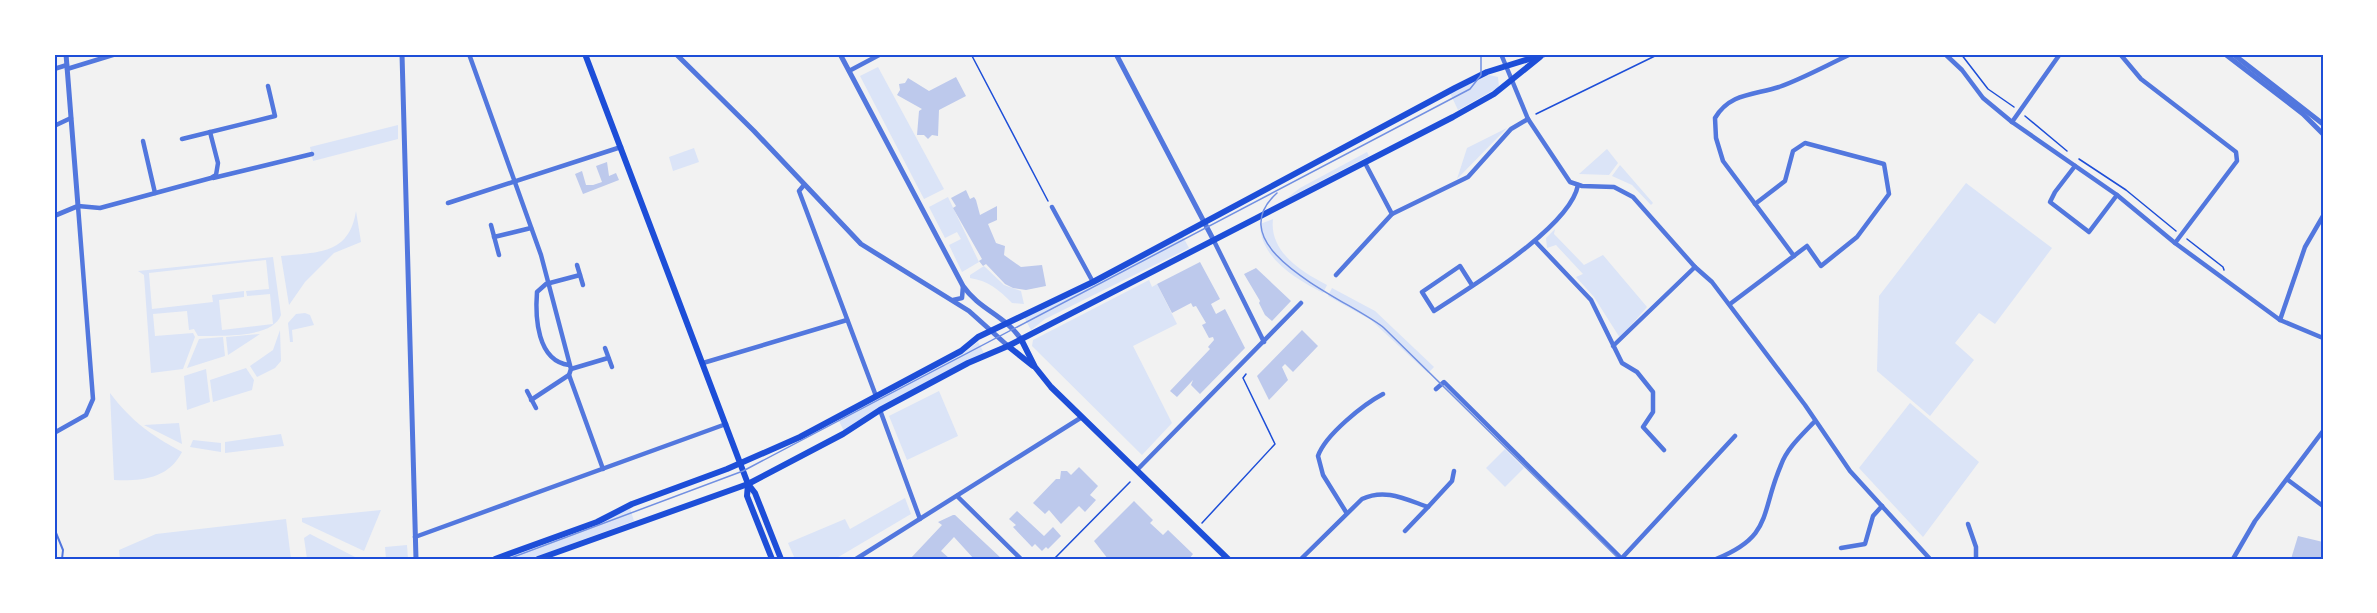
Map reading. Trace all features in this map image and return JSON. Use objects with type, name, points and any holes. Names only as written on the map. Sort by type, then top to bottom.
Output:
[{"type":"main road","points":[[585,54],[748,484],[755,493],[781,559]]},
{"type":"main road","points":[[495,559],[597,522],[632,504],[740,463],[800,436],[961,351],[978,337],[1093,282],[1203,222],[1319,163],[1362,136],[1481,75],[1506,65],[1543,55]]},
{"type":"main road","points":[[538,559],[748,484],[843,434],[880,410],[968,363],[1008,346],[1489,97],[1543,55]]},
{"type":"main road","points":[[1021,339],[1035,368]]},
{"type":"main road","points":[[1008,346],[1035,368],[1228,559]]},
{"type":"main road","points":[[748,484],[747,496],[772,559]]},
{"type":"street","points":[[54,433],[86,415],[93,399],[66,54]]},
{"type":"street","points":[[54,69],[116,54]]},
{"type":"street","points":[[402,54],[416,559]]},
{"type":"street","points":[[469,54],[541,255],[546,284],[570,370],[603,469]]},
{"type":"street","points":[[676,54],[861,244],[950,300],[993,331],[1008,346]]},
{"type":"street","points":[[840,54],[963,285],[975,300],[1009,322],[1021,339]]},
{"type":"street","points":[[849,71],[881,54]]},
{"type":"street","points":[[1116,54],[1264,342]]},
{"type":"street","points":[[1501,54],[1528,119],[1567,178],[1578,185],[1606,185],[1633,197],[1695,267],[1712,282],[1850,471],[1930,559]]},
{"type":"street","points":[[1794,256],[1723,161],[1715,128],[1715,118],[1739,96],[1778,87],[1851,54]]},
{"type":"street","points":[[1945,54],[1962,70],[1983,98],[2012,122],[2117,195],[2175,243],[2280,320],[2323,338]]},
{"type":"street","points":[[2012,122],[2060,54]]},
{"type":"street","points":[[2120,54],[2140,80],[2236,152],[2237,161],[2175,243]]},
{"type":"street","points":[[2225,54],[2303,114],[2323,134]]},
{"type":"street","points":[[2233,54],[2323,124]]},
{"type":"street","points":[[182,139],[275,116],[268,86]]},
{"type":"street","points":[[54,126],[71,118]]},
{"type":"street","points":[[1336,275],[1392,214],[1468,177],[1511,129],[1528,119]]},
{"type":"street","points":[[210,132],[218,163],[216,175],[211,178]]},
{"type":"street","points":[[143,141],[155,193]]},
{"type":"street","points":[[1730,304],[1807,246],[1821,266],[1857,237],[1889,194],[1884,164],[1805,143],[1793,151],[1785,181],[1755,204]]},
{"type":"street","points":[[448,203],[621,147]]},
{"type":"street","points":[[54,216],[78,206],[100,208],[312,154]]},
{"type":"street","points":[[1365,163],[1392,214]]},
{"type":"street","points":[[2075,166],[2050,202],[2089,232],[2117,195]]},
{"type":"street","points":[[804,185],[800,191],[876,396]]},
{"type":"street","points":[[1472,285],[1460,266],[1422,292],[1434,311],[1472,285],[1535,241],[1571,205],[1578,185]]},
{"type":"street","points":[[1052,207],[1093,282]]},
{"type":"street","points":[[2280,320],[2305,247],[2323,216]]},
{"type":"street","points":[[491,225],[499,255]]},
{"type":"street","points":[[494,237],[531,228]]},
{"type":"street","points":[[1535,241],[1591,300],[1622,363],[1637,372],[1653,392],[1653,412],[1643,427],[1664,450]]},
{"type":"street","points":[[577,265],[583,285]]},
{"type":"street","points":[[1614,346],[1695,267]]},
{"type":"street","points":[[570,370],[551,358],[541,336],[537,313],[537,292],[546,284],[580,274]]},
{"type":"street","points":[[950,300],[962,298],[963,285]]},
{"type":"street","points":[[1137,471],[1301,303]]},
{"type":"street","points":[[703,363],[847,320]]},
{"type":"street","points":[[605,348],[612,367]]},
{"type":"street","points":[[531,399],[570,370],[608,358]]},
{"type":"street","points":[[1437,388],[1444,382],[1622,559],[1735,436]]},
{"type":"street","points":[[527,391],[536,408]]},
{"type":"street","points":[[1346,512],[1323,475],[1318,456],[1324,444],[1365,404],[1383,394]]},
{"type":"street","points":[[880,410],[920,519]]},
{"type":"street","points":[[856,559],[1083,417]]},
{"type":"street","points":[[1716,559],[1744,547],[1756,532],[1781,462],[1815,421]]},
{"type":"street","points":[[415,537],[726,424]]},
{"type":"street","points":[[2233,559],[2255,521],[2323,431]]},
{"type":"street","points":[[1405,531],[1445,490],[1452,481],[1454,471]]},
{"type":"street","points":[[2288,480],[2323,506]]},
{"type":"street","points":[[1301,559],[1346,512],[1362,499],[1375,493],[1386,493],[1428,507]]},
{"type":"street","points":[[957,496],[1021,559]]},
{"type":"street","points":[[1841,548],[1865,544],[1873,516],[1882,506]]},
{"type":"street","points":[[1968,524],[1976,547],[1976,559]]},
{"type":"lane","points":[[54,528],[63,550],[62,559]]},
{"type":"path","points":[[971,54],[1052,207]]},
{"type":"path","points":[[1528,119],[1583,89],[1659,54]]},
{"type":"path","points":[[1961,54],[1988,89],[2020,111],[2070,153]]},
{"type":"path","points":[[2079,159],[2126,190],[2223,267],[2226,280]]},
{"type":"path","points":[[1197,529],[1275,444],[1243,378],[1246,374]]},
{"type":"path","points":[[1054,559],[1130,482]]},
{"type":"shaded area","points":[[878,67],[944,189],[924,199],[860,76]]},
{"type":"shaded area","points":[[1489,75],[1498,77],[1499,87],[1458,110],[1450,93]]},
{"type":"shaded area","points":[[398,125],[398,139],[313,161],[310,147]]},
{"type":"shaded area","points":[[1506,129],[1457,179],[1467,148]]},
{"type":"shaded area","points":[[694,148],[699,162],[673,171],[669,157]]},
{"type":"shaded area","points":[[1607,149],[1618,163],[1609,175],[1579,174]]},
{"type":"shaded area","points":[[1367,152],[1369,156],[1286,199],[1300,188]]},
{"type":"shaded area","points":[[1620,165],[1653,203],[1651,205],[1632,185],[1612,176]]},
{"type":"shaded area","points":[[1966,183],[2052,248],[1995,324],[1979,313],[1955,343],[1974,360],[1930,416],[1877,371],[1879,296]]},
{"type":"shaded area","points":[[948,197],[979,262],[962,272],[949,245],[961,239],[957,232],[945,238],[929,207]]},
{"type":"shaded area","points":[[356,211],[361,242],[334,253],[305,282],[289,305],[281,256],[319,252],[339,244],[347,236]]},
{"type":"shaded area","points":[[1273,219],[1273,231],[1282,251],[1289,260],[1307,274],[1327,285],[1323,293],[1281,266],[1266,247],[1260,224]]},
{"type":"shaded area","points":[[1555,229],[1554,234],[1584,265],[1603,255],[1647,307],[1620,338],[1594,297],[1576,277],[1583,274],[1556,245],[1547,248],[1546,238]]},
{"type":"shaded area","points":[[1182,235],[1189,248],[1045,319],[1031,330],[1024,317]]},
{"type":"shaded area","points":[[273,257],[281,315],[276,323],[257,332],[198,336],[194,329],[189,330],[187,311],[153,314],[155,336],[193,333],[195,337],[183,369],[151,373],[144,275],[138,271]],"holes":[[[266,260],[269,289],[246,291],[247,296],[270,294],[273,324],[222,330],[219,300],[244,297],[244,291],[212,295],[213,302],[152,309],[149,273]]]},
{"type":"shaded area","points":[[984,266],[1004,285],[1021,291],[1024,304],[1012,303],[983,281],[970,278],[970,275]]},
{"type":"shaded area","points":[[1149,280],[1152,287],[1157,284],[1177,324],[1133,346],[1172,423],[1142,455],[1032,346],[1033,340]]},
{"type":"shaded area","points":[[1332,288],[1375,311],[1434,367],[1428,373],[1371,320],[1328,296]]},
{"type":"shaded area","points":[[296,314],[310,315],[314,325],[292,330],[293,342],[290,342],[288,323]]},
{"type":"shaded area","points":[[280,330],[281,361],[275,368],[257,377],[250,366],[273,350]]},
{"type":"shaded area","points":[[260,334],[228,355],[226,337]]},
{"type":"shaded area","points":[[223,337],[225,356],[187,368],[199,339]]},
{"type":"shaded area","points":[[978,342],[985,355],[885,405],[844,431],[838,419],[965,352]]},
{"type":"shaded area","points":[[246,368],[254,380],[252,390],[213,402],[210,380]]},
{"type":"shaded area","points":[[206,369],[210,402],[187,410],[184,376]]},
{"type":"shaded area","points":[[939,391],[958,436],[907,460],[889,416]]},
{"type":"shaded area","points":[[110,393],[143,427],[182,452],[169,468],[144,479],[114,480]]},
{"type":"shaded area","points":[[1910,403],[1979,462],[1923,537],[1859,468]]},
{"type":"shaded area","points":[[179,423],[182,444],[144,425]]},
{"type":"shaded area","points":[[281,434],[284,446],[225,453],[225,442]]},
{"type":"shaded area","points":[[193,440],[221,443],[221,452],[190,447]]},
{"type":"shaded area","points":[[1505,449],[1524,468],[1505,487],[1486,468]]},
{"type":"shaded area","points":[[905,498],[911,514],[835,559],[795,559],[788,543],[845,519],[850,529]]},
{"type":"shaded area","points":[[630,508],[634,521],[530,559],[501,559]]},
{"type":"shaded area","points":[[381,510],[364,551],[302,522],[302,518]]},
{"type":"shaded area","points":[[286,519],[291,559],[120,559],[119,550],[156,534]]},
{"type":"shaded area","points":[[310,534],[359,559],[307,559],[304,538]]},
{"type":"shaded area","points":[[407,545],[408,559],[386,559],[385,547]]},
{"type":"building","points":[[956,77],[966,96],[939,110],[938,136],[932,135],[928,139],[924,135],[917,135],[919,111],[922,109],[897,95],[900,90],[899,84],[905,83],[908,78],[929,91]]},
{"type":"building","points":[[607,162],[609,176],[616,173],[619,180],[583,194],[575,174],[582,171],[586,185],[602,182],[596,166]]},
{"type":"building","points":[[966,190],[970,199],[974,197],[976,200],[980,215],[997,206],[997,220],[988,224],[996,243],[1005,246],[1004,255],[1021,267],[1042,265],[1046,286],[1026,290],[1013,288],[1005,284],[986,264],[983,266],[979,261],[982,259],[953,208],[956,206],[951,198]]},
{"type":"building","points":[[1200,262],[1220,299],[1211,304],[1216,314],[1225,309],[1245,348],[1200,394],[1191,385],[1193,380],[1177,397],[1170,391],[1210,349],[1208,347],[1214,340],[1213,337],[1209,338],[1202,325],[1206,323],[1196,306],[1193,307],[1191,303],[1172,313],[1157,284]]},
{"type":"building","points":[[1256,268],[1291,301],[1272,321],[1265,315],[1260,301],[1244,274]]},
{"type":"building","points":[[1302,330],[1318,346],[1293,372],[1285,364],[1282,367],[1288,380],[1269,400],[1257,376]]},
{"type":"building","points":[[1079,467],[1098,486],[1090,495],[1096,500],[1085,512],[1079,506],[1061,524],[1049,510],[1045,514],[1033,503],[1056,479],[1060,479],[1061,471],[1067,471],[1071,475]]},
{"type":"building","points":[[1134,501],[1153,520],[1150,523],[1163,535],[1168,530],[1193,554],[1189,559],[1108,559],[1094,541]]},
{"type":"building","points":[[1017,511],[1044,536],[1053,527],[1061,536],[1048,549],[1046,547],[1042,551],[1035,544],[1032,547],[1013,527],[1016,525],[1009,519]]},
{"type":"building","points":[[953,515],[1002,559],[974,559],[954,537],[941,551],[950,559],[910,559],[942,525],[938,522]]},
{"type":"building","points":[[2298,536],[2323,542],[2323,559],[2291,559]]},
{"type":"tram line","points":[[508,559],[743,471],[1470,89],[1481,75],[1481,54]]},
{"type":"tram line","points":[[1277,193],[1262,214],[1263,234],[1275,254],[1320,289],[1384,328],[1619,559]]}]
